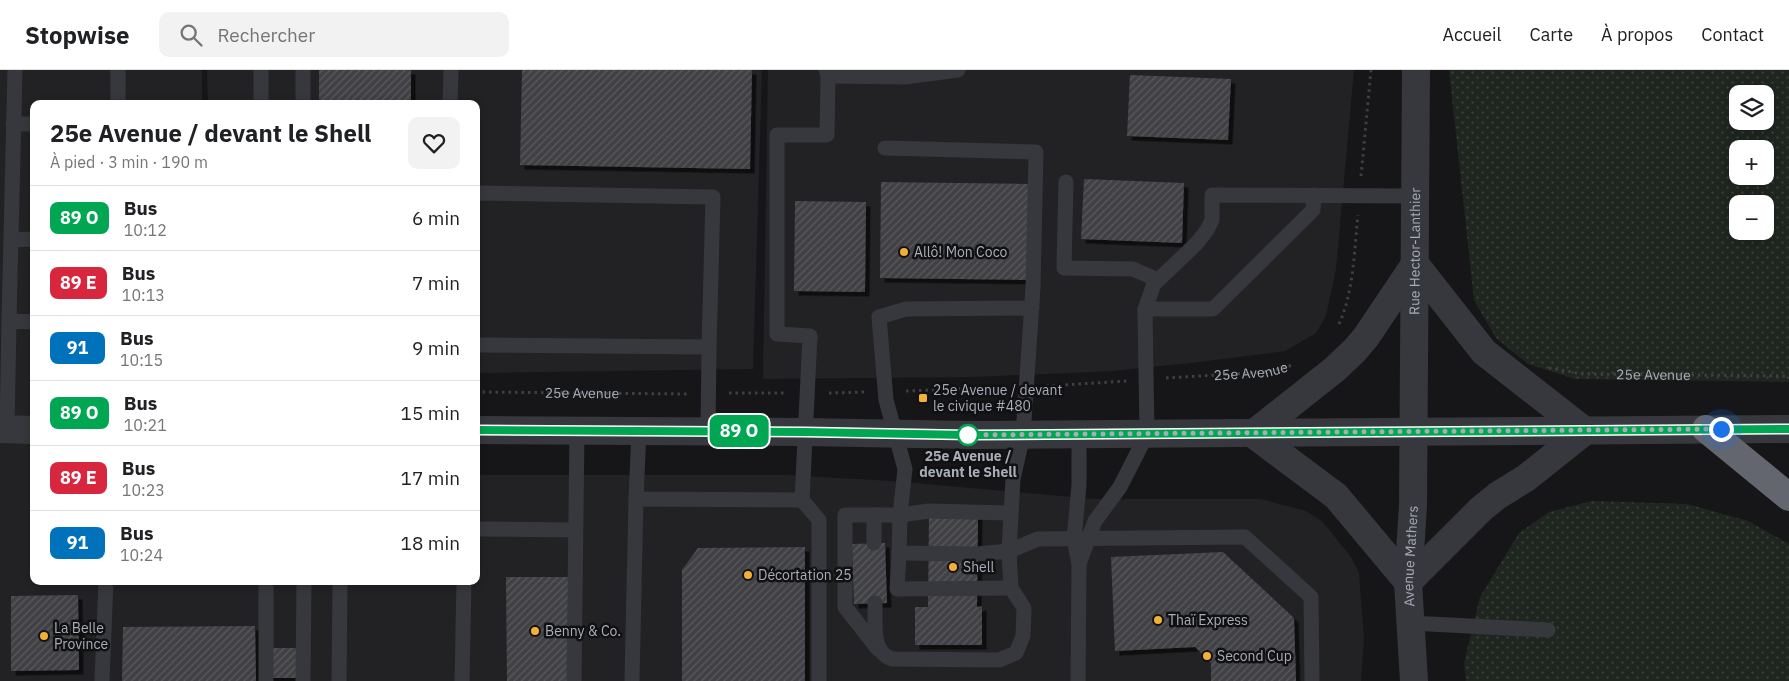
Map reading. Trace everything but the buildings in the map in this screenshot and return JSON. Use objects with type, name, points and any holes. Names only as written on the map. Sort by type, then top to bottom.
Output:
[{"type":"highway","points":[[1706,429],[1789,497]]},
{"type":"street","name":"Rue Hector-Lanthier","points":[[1414,432],[1416,70]]},
{"type":"street","points":[[1254,434],[1335,369],[1355,350],[1415,264],[1484,352],[1585,430]]},
{"type":"street","points":[[480,430],[1022,435],[1789,429]]},
{"type":"street","points":[[4,430],[30,430]]},
{"type":"street","points":[[1254,434],[1336,496],[1408,582],[1481,508],[1526,478],[1585,430]]},
{"type":"street","name":"Avenue Mathers","points":[[1414,432],[1413,506],[1408,582],[1414,681]]},
{"type":"lane","points":[[4,430],[9,321],[15,70]]},
{"type":"lane","points":[[118,70],[118,100]]},
{"type":"lane","points":[[261,70],[261,100]]},
{"type":"lane","points":[[303,70],[303,100]]},
{"type":"lane","points":[[450,100],[451,70]]},
{"type":"lane","points":[[819,681],[819,520],[802,500],[810,336],[777,334],[777,135],[827,135],[827,73],[905,78],[958,70]]},
{"type":"lane","points":[[13,124],[30,124]]},
{"type":"lane","points":[[886,148],[1036,152],[1032,308],[1022,435],[1013,479],[1010,513],[1011,588],[1024,608],[1022,642],[1011,657],[999,660],[898,660],[887,657],[879,650],[845,606],[845,516],[900,515],[929,511],[1010,513]]},
{"type":"lane","points":[[1066,182],[1064,268],[1133,269],[1146,272],[1158,280]]},
{"type":"lane","points":[[480,193],[713,197],[708,431]]},
{"type":"lane","points":[[1080,539],[1120,487],[1147,434],[1145,309],[1150,291],[1158,280],[1197,243],[1207,230],[1212,220],[1212,195],[1415,196]]},
{"type":"lane","points":[[1145,309],[1213,308],[1313,210],[1314,195]]},
{"type":"lane","points":[[11,240],[30,239]]},
{"type":"lane","points":[[1011,588],[897,589],[900,515],[905,469],[886,400],[879,317],[906,309],[1032,308]]},
{"type":"lane","points":[[9,321],[30,322]]},
{"type":"lane","points":[[480,345],[709,347]]},
{"type":"lane","points":[[574,681],[577,430]]},
{"type":"lane","points":[[632,681],[639,430]]},
{"type":"lane","points":[[1078,681],[1079,434]]},
{"type":"lane","points":[[636,499],[802,500]]},
{"type":"lane","points":[[874,515],[874,543]]},
{"type":"lane","points":[[480,529],[575,530]]},
{"type":"lane","points":[[899,553],[977,554],[1010,551],[1038,538],[1246,537],[1311,597],[1312,681]]},
{"type":"lane","points":[[102,681],[106,585]]},
{"type":"lane","points":[[266,585],[266,681]]},
{"type":"lane","points":[[303,681],[304,585]]},
{"type":"lane","points":[[339,681],[340,585]]},
{"type":"lane","points":[[462,681],[464,585]]},
{"type":"lane","points":[[875,603],[876,640],[879,650]]},
{"type":"lane","points":[[1410,623],[1548,630]]},
{"type":"path","points":[[1360,183],[1371,70]]},
{"type":"path","points":[[1337,328],[1347,302],[1351,282],[1359,208]]},
{"type":"path","name":"25e Avenue","points":[[1167,378],[1267,372],[1300,363]]},
{"type":"path","name":"25e Avenue","points":[[1547,367],[1583,374],[1789,376]]},
{"type":"path","points":[[1041,387],[1122,381]]},
{"type":"path","points":[[897,392],[1010,387]]},
{"type":"path","name":"25e Avenue","points":[[480,392],[688,394]]},
{"type":"path","points":[[831,393],[873,392]]},
{"type":"path","points":[[728,393],[786,393]]},
{"type":"shaded area","points":[[0,70],[202,70],[202,100],[30,100],[30,585],[480,585],[480,475],[786,475],[892,481],[1094,499],[1261,499],[1306,511],[1322,521],[1351,557],[1359,573],[1364,639],[1361,681],[0,681]]},
{"type":"shaded area","points":[[207,70],[762,70],[753,369],[480,373],[480,100],[208,100]]},
{"type":"shaded area","points":[[768,70],[1354,70],[1336,269],[1326,316],[1316,333],[1285,351],[1199,362],[1113,371],[973,377],[763,379]]},
{"type":"shaded area","points":[[1449,70],[1789,70],[1789,382],[1575,379],[1528,364],[1496,338],[1474,300]]},
{"type":"shaded area","points":[[1592,501],[1687,504],[1748,521],[1789,544],[1789,681],[1466,681],[1464,663],[1480,597],[1519,533],[1549,512]]},
{"type":"bus line","points":[[480,430],[639,430],[969,435],[1789,429]]},
{"type":"place","name":"Allô! Mon Coco","points":[[904,252]]},
{"type":"place","name":"25e Avenue / devant le civique #480","points":[[923,398]]},
{"type":"place","name":"25e Avenue / devant le Shell","points":[[968,435]]},
{"type":"place","name":"Shell","points":[[953,567]]},
{"type":"place","name":"Décortation 25","points":[[748,575]]},
{"type":"place","name":"Thaï Express","points":[[1158,620]]},
{"type":"place","name":"Benny & Co.","points":[[535,631]]},
{"type":"place","name":"La Belle Province","points":[[44,636]]},
{"type":"place","name":"Second Cup","points":[[1207,656]]},
{"type":"route","points":[[968,435],[1721,429]]}]
